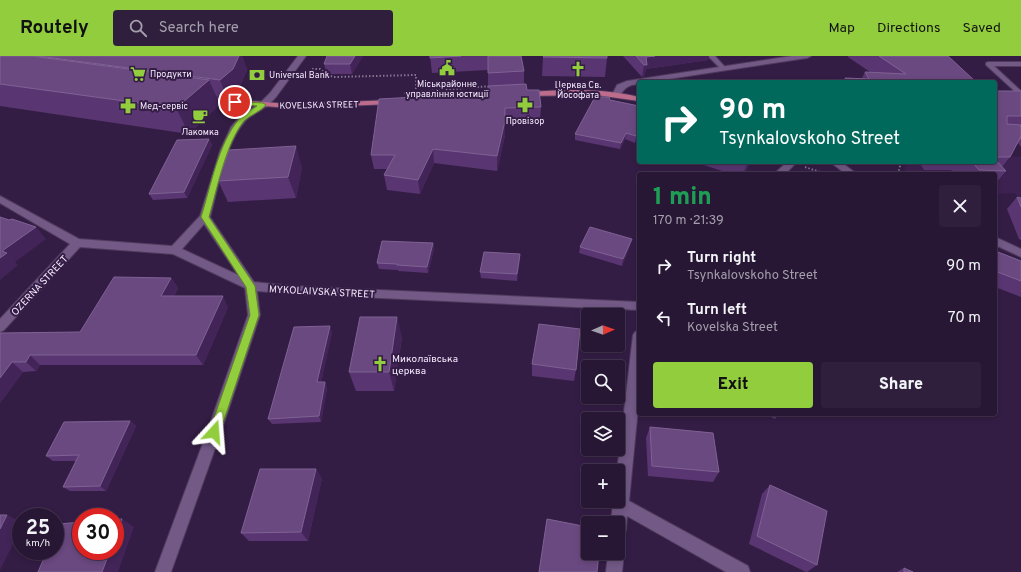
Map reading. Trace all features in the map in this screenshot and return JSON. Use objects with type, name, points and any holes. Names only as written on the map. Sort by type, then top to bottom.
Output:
[{"type":"main road","points":[[515,95],[570,92],[600,93],[637,99]]},
{"type":"main road","name":"KOVELSKA STREET","points":[[197,98],[263,105],[319,106],[405,101]]},
{"type":"main road","points":[[997,138],[1021,138]]},
{"type":"street","points":[[175,250],[205,217],[226,148],[234,130],[243,119],[274,95],[302,56]]},
{"type":"street","points":[[646,80],[806,56]]},
{"type":"street","points":[[616,95],[620,87],[627,83],[637,81]]},
{"type":"street","points":[[781,172],[790,164]]},
{"type":"street","points":[[838,164],[849,172]]},
{"type":"street","name":"MYKOLAIVSKA STREET","points":[[0,199],[77,243],[175,250],[250,286],[293,290],[637,306]]},
{"type":"street","points":[[163,572],[214,432],[254,315],[250,286],[205,217]]},
{"type":"street","points":[[997,242],[1021,253]]},
{"type":"street","name":"OZERNA STREET","points":[[0,327],[77,243]]},
{"type":"street","points":[[624,464],[637,353]]},
{"type":"street","points":[[625,507],[742,572]]},
{"type":"street","points":[[614,572],[615,560]]},
{"type":"lane","points":[[710,56],[723,68]]},
{"type":"lane","points":[[1021,64],[988,64],[1021,95]]},
{"type":"path","points":[[310,69],[320,69],[327,76],[334,77],[416,75],[416,93]]},
{"type":"path","points":[[798,164],[822,172]]},
{"type":"shaded area","points":[[997,156],[1021,157],[1021,198],[1014,193],[997,194],[997,172],[904,172],[906,164],[997,164]]},
{"type":"building","points":[[1,56],[32,56],[209,80],[176,108],[0,84]]},
{"type":"building","points":[[38,56],[239,56],[233,69],[220,80]]},
{"type":"building","points":[[327,56],[355,56],[350,64],[324,64]]},
{"type":"building","points":[[430,56],[461,56],[430,58]]},
{"type":"building","points":[[488,56],[521,56],[524,71],[488,73]]},
{"type":"building","points":[[607,56],[607,58],[543,57]]},
{"type":"building","points":[[636,56],[655,56],[646,57],[647,65],[644,65]]},
{"type":"building","points":[[879,56],[948,56],[974,80],[846,80],[845,78],[869,79],[865,72],[906,74]]},
{"type":"building","points":[[526,84],[527,90],[539,90],[541,107],[505,108],[505,121],[497,156],[433,149],[418,180],[384,175],[395,155],[371,155],[379,99],[488,93],[488,86]]},
{"type":"building","points":[[997,91],[1021,91],[1021,116],[1007,116],[1007,124],[1021,125],[1021,136],[1010,157],[997,157]]},
{"type":"building","points":[[595,97],[609,97],[610,100],[637,106],[636,136],[626,133],[621,143],[575,134]]},
{"type":"building","points":[[209,139],[184,192],[149,194],[177,140]]},
{"type":"building","points":[[296,146],[288,177],[218,181],[229,150]]},
{"type":"building","points":[[997,161],[1006,171],[979,170],[974,164],[997,164]]},
{"type":"building","points":[[1017,197],[1021,198],[1021,207]]},
{"type":"building","points":[[0,217],[9,220],[12,219],[36,227],[2,251],[7,253],[0,258]]},
{"type":"building","points":[[590,227],[632,239],[623,259],[580,247]]},
{"type":"building","points":[[382,241],[433,243],[427,267],[377,263]]},
{"type":"building","points":[[484,252],[520,254],[517,274],[480,272]]},
{"type":"building","points":[[998,252],[1021,261],[1021,281],[997,272]]},
{"type":"building","points":[[114,277],[171,278],[161,296],[223,296],[196,355],[30,355],[26,362],[12,362],[0,378],[0,333],[80,332]]},
{"type":"building","points":[[360,317],[397,317],[389,372],[349,372]]},
{"type":"building","points":[[539,324],[580,329],[576,370],[532,364]]},
{"type":"building","points":[[330,326],[317,382],[325,382],[319,416],[268,419],[294,327]]},
{"type":"building","points":[[130,421],[100,486],[63,487],[79,455],[46,456],[64,422]]},
{"type":"building","points":[[650,427],[713,433],[719,472],[652,466]]},
{"type":"building","points":[[260,469],[316,469],[301,532],[241,533]]},
{"type":"building","points":[[770,485],[827,511],[817,565],[757,536]]},
{"type":"building","points":[[0,515],[7,515],[0,529]]},
{"type":"building","points":[[547,519],[581,526],[581,560],[598,560],[597,572],[539,572]]},
{"type":"building","points":[[72,523],[72,560],[107,560],[102,572],[38,572],[43,560],[64,560],[64,524]]},
{"type":"building","points":[[904,568],[913,572],[904,572]]},
{"type":"place","name":"Міськрайонне управління юстиції","points":[[447,68]]},
{"type":"place","name":"Церква Св. Йософата","points":[[578,69]]},
{"type":"place","name":"Продукти","points":[[138,74]]},
{"type":"place","name":"Universal Bank","points":[[257,75]]},
{"type":"place","name":"Провізор","points":[[525,105]]},
{"type":"place","name":"Мед-сервіс","points":[[128,106]]},
{"type":"place","name":"Лакомка","points":[[200,116]]},
{"type":"place","name":"Миколаївська церква","points":[[380,364]]},
{"type":"route","points":[[214,432],[254,315],[250,286],[205,217],[226,148],[234,130],[243,119],[263,105],[235,102]]}]
